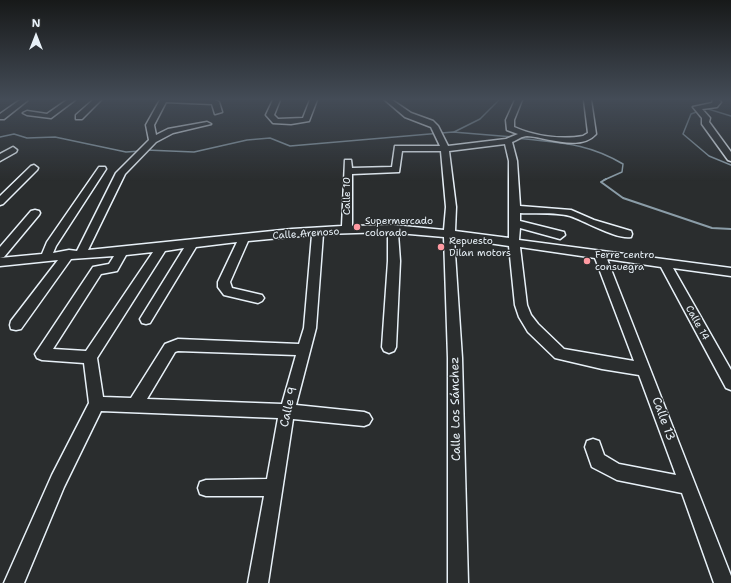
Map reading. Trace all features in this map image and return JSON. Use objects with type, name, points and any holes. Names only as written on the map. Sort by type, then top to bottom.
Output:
[{"type":"street","points":[[150,127],[150,142]]},
{"type":"street","points":[[81,253],[121,173],[137,154],[150,142],[171,131],[191,127]]},
{"type":"street","name":"Calle Los Sánchez","points":[[435,127],[445,149],[451,208],[449,235],[455,358],[458,583]]},
{"type":"street","points":[[510,127],[521,135],[578,140],[589,138],[592,134],[591,127]]},
{"type":"street","points":[[709,127],[731,158]]},
{"type":"street","points":[[445,149],[509,141],[521,135]]},
{"type":"street","points":[[509,141],[513,161],[515,209],[514,244],[518,266],[521,305],[525,317],[549,345],[560,354],[644,369]]},
{"type":"street","name":"Calle 10","points":[[347,231],[348,167],[396,170],[398,148],[445,149]]},
{"type":"street","points":[[0,158],[13,150]]},
{"type":"street","points":[[0,202],[34,168]]},
{"type":"street","points":[[46,257],[51,245],[102,169]]},
{"type":"street","points":[[515,209],[571,213],[590,222],[627,234]]},
{"type":"street","points":[[0,254],[35,213]]},
{"type":"street","points":[[515,223],[536,227],[560,235]]},
{"type":"street","points":[[389,347],[394,261],[393,228]]},
{"type":"street","name":"Calle Arenoso","points":[[0,262],[69,254],[162,247],[318,232],[393,228],[664,262],[731,272]]},
{"type":"street","name":"Calle 9","points":[[258,583],[287,410],[310,328],[318,232]]},
{"type":"street","points":[[244,239],[224,282],[224,287],[228,292],[258,298]]},
{"type":"street","points":[[146,319],[192,244]]},
{"type":"street","points":[[14,583],[58,481],[97,404],[90,357],[162,247]]},
{"type":"street","points":[[90,357],[42,354],[97,270],[113,268],[123,250]]},
{"type":"street","points":[[16,326],[69,254]]},
{"type":"street","name":"Calle 13","points":[[600,255],[724,583]]},
{"type":"street","name":"Calle 14","points":[[664,262],[731,382]]},
{"type":"street","points":[[135,406],[170,348],[178,345],[304,350]]},
{"type":"street","points":[[97,404],[287,410],[364,419]]},
{"type":"street","points":[[593,447],[598,461],[618,472],[687,486]]},
{"type":"street","points":[[206,488],[274,487]]},
{"type":"waterway","points":[[454,132],[464,127]]},
{"type":"waterway","points":[[686,127],[683,134],[709,156],[731,165]]},
{"type":"waterway","points":[[146,150],[194,152],[247,140],[270,138],[290,146],[453,132],[513,137]]},
{"type":"waterway","points":[[0,137],[14,134],[27,138],[55,137],[126,152],[141,151]]},
{"type":"waterway","points":[[517,138],[584,147],[597,151],[623,164],[622,172],[605,179]]},
{"type":"waterway","points":[[605,179],[601,182],[623,198],[712,228],[731,229]]},
{"type":"place","name":"Supermercado colorado","points":[[357,227]]},
{"type":"place","name":"Repuesto Dilan motors","points":[[441,247]]},
{"type":"place","name":"Ferre centro consuegra","points":[[587,261]]}]
